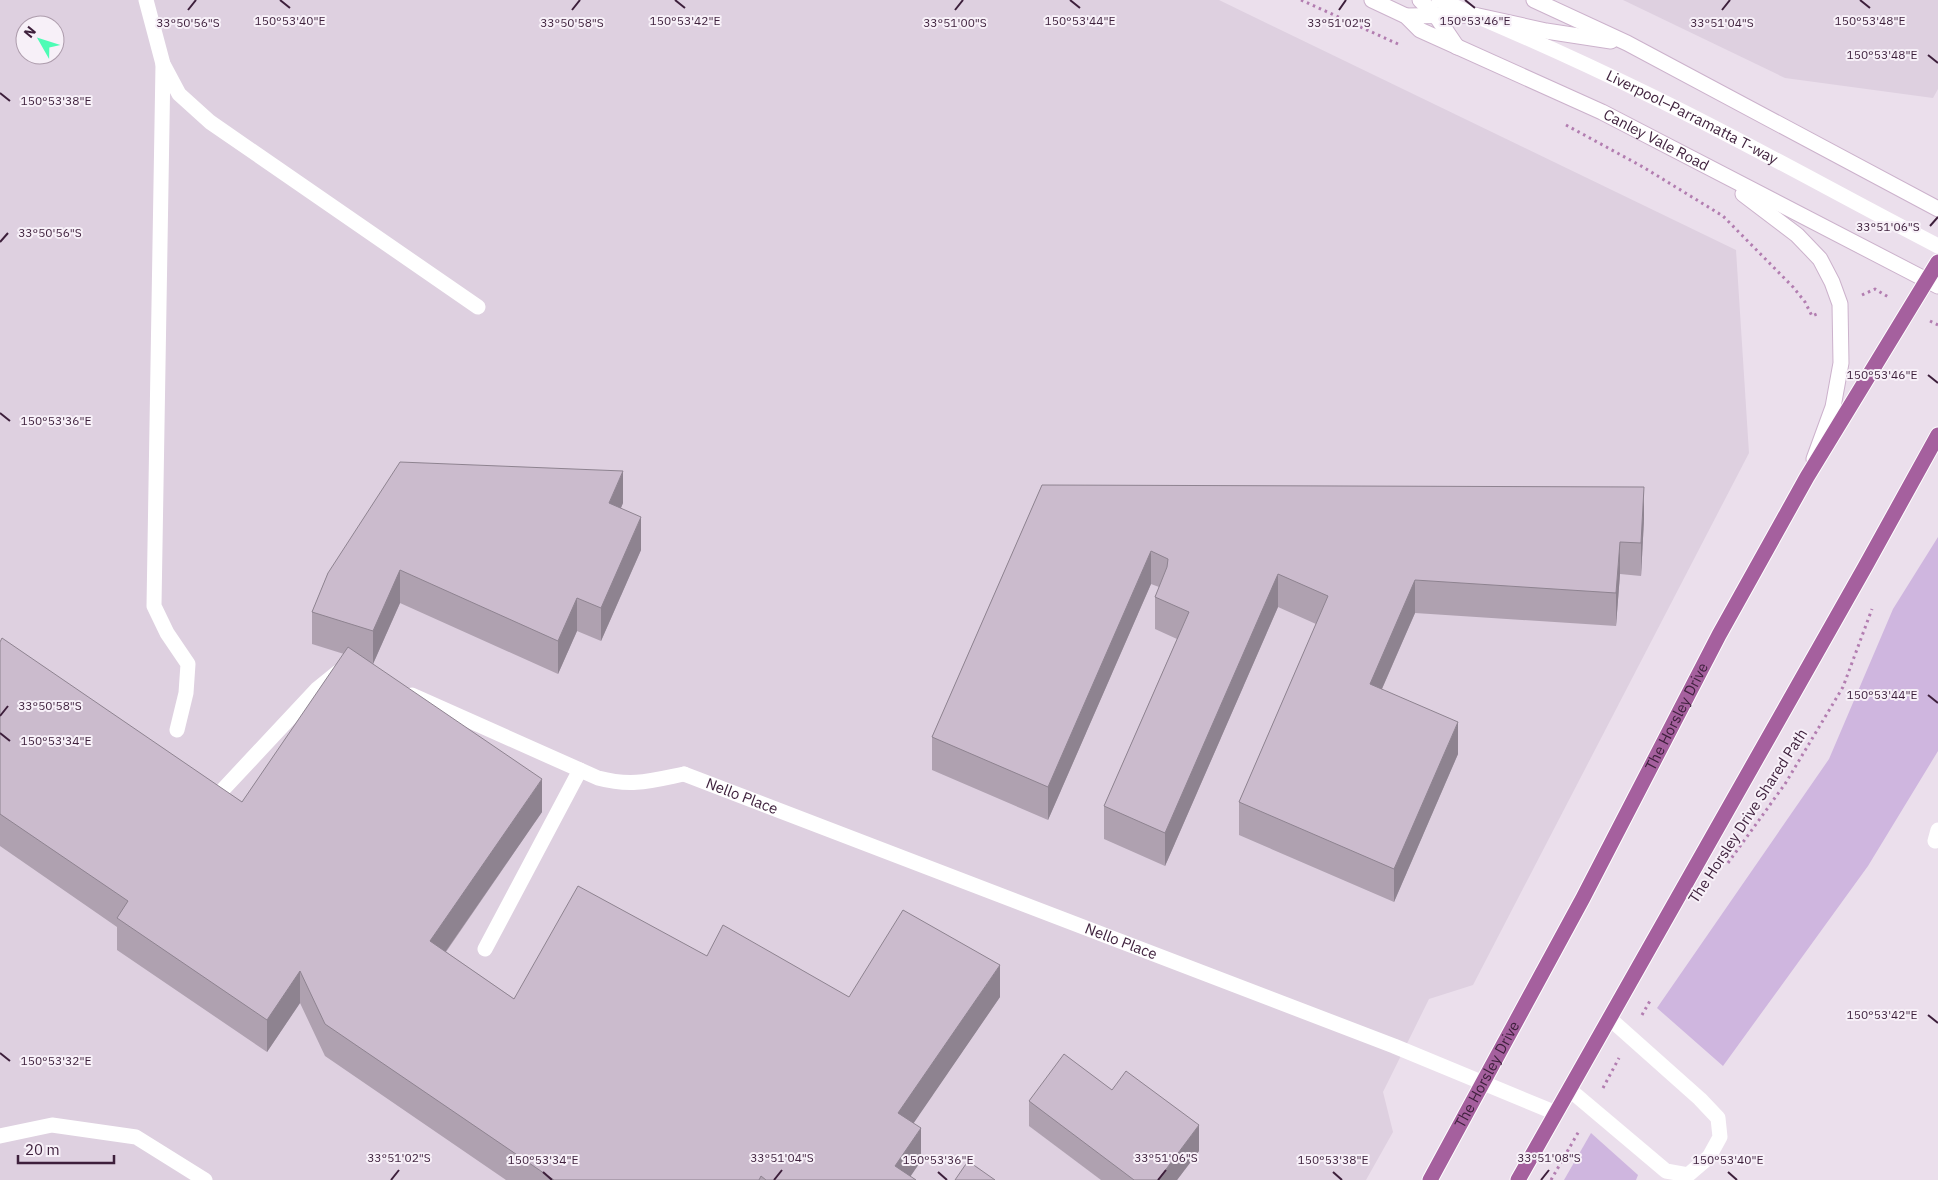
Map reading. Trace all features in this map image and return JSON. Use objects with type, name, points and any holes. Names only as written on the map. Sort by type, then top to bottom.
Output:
[{"type":"main road","name":"The Horsley Drive","points":[[1430,1180],[1587,890],[1719,635],[1808,477],[1933,283],[1938,262]]},
{"type":"main road","points":[[1518,1180],[1570,1090],[1608,1018],[1865,568],[1938,435]]},
{"type":"street","points":[[146,0],[162,64],[154,606],[167,633],[188,664],[186,693],[177,730]]},
{"type":"street","name":"Canley Vale Road","points":[[1372,0],[1406,16],[1420,30],[1602,112],[1933,283]]},
{"type":"street","points":[[1420,0],[1436,16],[1457,47]]},
{"type":"street","name":"Liverpool–Parramatta T-way","points":[[1439,0],[1644,92],[1938,246]]},
{"type":"street","points":[[1534,0],[1627,43],[1938,209]]},
{"type":"street","points":[[1406,16],[1474,15],[1546,31],[1627,43]]},
{"type":"street","points":[[162,64],[179,94],[210,122],[478,307]]},
{"type":"street","points":[[1683,154],[1752,199],[1797,235],[1820,260],[1832,282],[1840,304],[1841,363],[1832,407],[1808,477]]},
{"type":"street","points":[[217,796],[317,689],[339,671],[351,667]]},
{"type":"street","points":[[395,687],[580,770],[485,949]]},
{"type":"street","name":"Nello Place","points":[[580,770],[616,783],[638,783],[684,774],[1394,1046],[1556,1112]]},
{"type":"street","points":[[1570,1090],[1666,1171],[1688,1175],[1709,1157],[1720,1137],[1718,1118],[1700,1099],[1608,1018]]},
{"type":"street","points":[[0,1136],[52,1125],[136,1138],[205,1180]]},
{"type":"path","points":[[1301,0],[1403,47]]},
{"type":"path","points":[[1564,124],[1643,167],[1723,216],[1793,287],[1805,302],[1812,316]]},
{"type":"path","name":"The Horsley Drive Shared Path","points":[[1727,864],[1785,784],[1843,687],[1872,608]]},
{"type":"path","points":[[1551,1180],[1654,994]]},
{"type":"shaded area","points":[[0,0],[1219,0],[1736,250],[1749,453],[1473,985],[1429,999],[1383,1092],[1393,1132],[1366,1180],[0,1180]]},
{"type":"shaded area","points":[[1623,0],[1938,0],[1938,89],[1933,98],[1785,78]]},
{"type":"shaded area","points":[[1938,537],[1938,751],[1868,866],[1723,1066],[1657,1008],[1829,759],[1893,609]]},
{"type":"shaded area","points":[[1591,1133],[1638,1175],[1636,1180],[1564,1180]]},
{"type":"building","points":[[400,462],[623,471],[609,503],[641,517],[601,608],[577,598],[558,641],[400,570],[373,631],[312,612],[328,573]]},
{"type":"building","points":[[1042,485],[1644,487],[1641,543],[1620,542],[1616,593],[1415,580],[1370,684],[1458,722],[1394,869],[1239,802],[1328,596],[1278,574],[1165,833],[1104,806],[1189,612],[1155,597],[1167,567],[1168,559],[1151,551],[1048,787],[932,737]]},
{"type":"building","points":[[2,638],[242,802],[348,647],[542,779],[430,941],[514,999],[578,886],[707,956],[723,925],[849,997],[903,910],[1000,965],[898,1113],[921,1128],[895,1166],[916,1180],[766,1180],[761,1176],[759,1180],[554,1180],[325,1024],[300,971],[267,1020],[117,918],[128,901],[0,814],[0,642]]},
{"type":"building","points":[[1064,1054],[1112,1090],[1126,1071],[1199,1125],[1158,1180],[1134,1180],[1029,1101]]},
{"type":"building","points":[[968,1161],[995,1180],[955,1180]]}]
